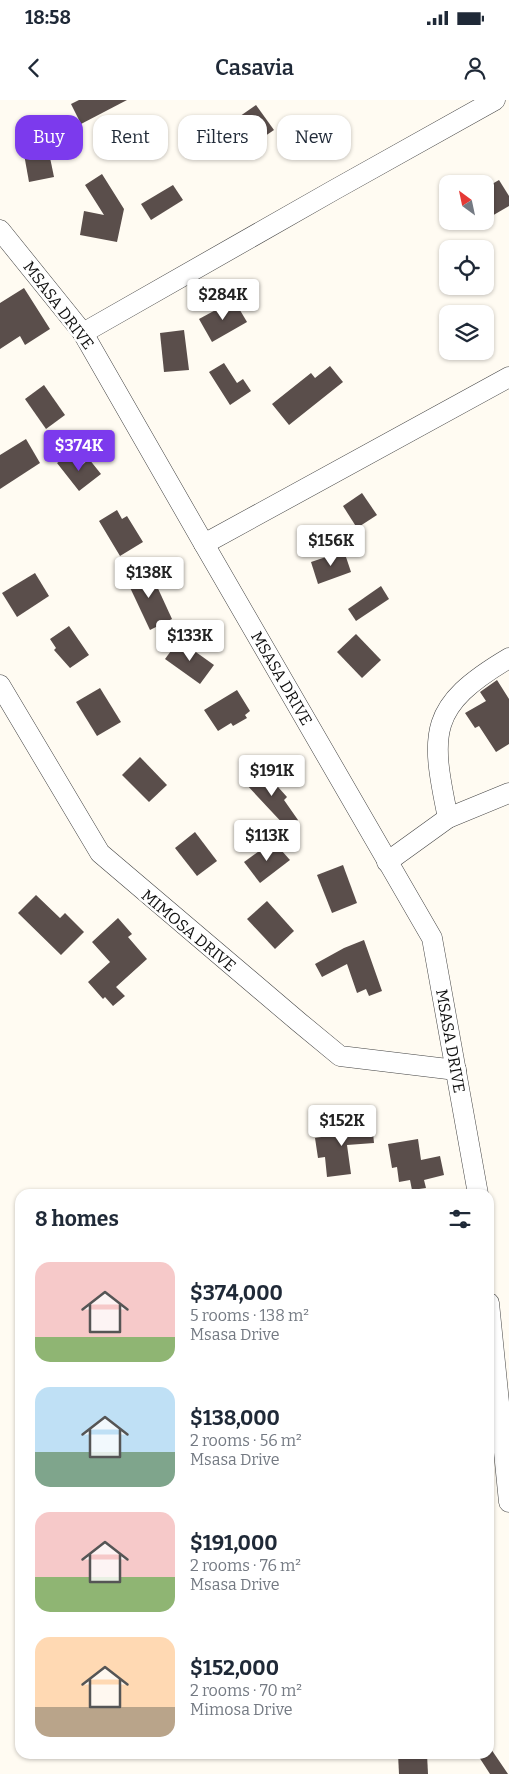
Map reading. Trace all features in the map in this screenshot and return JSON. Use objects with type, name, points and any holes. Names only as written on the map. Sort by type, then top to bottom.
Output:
[{"type":"street","points":[[83,333],[494,100]]},
{"type":"street","name":"MSASA DRIVE","points":[[0,230],[83,333],[432,938],[477,1189]]},
{"type":"street","points":[[204,544],[509,376]]},
{"type":"street","points":[[448,818],[438,774],[438,732],[448,708],[466,687],[482,674],[509,658]]},
{"type":"street","name":"MIMOSA DRIVE","points":[[0,685],[100,853],[270,998],[340,1056],[456,1070]]},
{"type":"street","points":[[387,862],[448,818],[509,792]]},
{"type":"street","points":[[494,1353],[509,1502]]},
{"type":"building","points":[[79,100],[127,100],[98,115],[93,115],[93,118],[83,123],[83,115],[76,115],[71,104]]},
{"type":"building","points":[[256,105],[263,115],[242,115]]},
{"type":"building","points":[[267,120],[274,130],[267,135]]},
{"type":"building","points":[[25,160],[51,160],[54,177],[29,182]]},
{"type":"building","points":[[102,174],[124,209],[117,242],[80,235],[84,211],[104,215],[85,185]]},
{"type":"building","points":[[499,180],[509,196],[509,206],[494,215],[494,183]]},
{"type":"building","points":[[173,185],[183,200],[151,220],[141,204]]},
{"type":"building","points":[[24,288],[50,329],[25,345],[20,336],[0,349],[0,303]]},
{"type":"building","points":[[234,300],[247,322],[212,342],[199,319]]},
{"type":"building","points":[[184,330],[189,370],[164,372],[160,333]]},
{"type":"building","points":[[224,363],[237,383],[243,379],[251,391],[230,405],[209,372]]},
{"type":"building","points":[[330,366],[343,382],[289,425],[272,404],[311,373],[315,378]]},
{"type":"building","points":[[44,385],[65,415],[46,429],[25,399]]},
{"type":"building","points":[[26,439],[40,463],[0,489],[0,455]]},
{"type":"building","points":[[70,454],[80,467],[89,459],[101,474],[79,491],[57,463]]},
{"type":"building","points":[[362,493],[377,515],[357,528],[343,506]]},
{"type":"building","points":[[117,510],[122,519],[127,516],[143,542],[120,556],[99,521]]},
{"type":"building","points":[[344,551],[351,572],[318,584],[311,562]]},
{"type":"building","points":[[149,569],[172,619],[150,630],[126,579]]},
{"type":"building","points":[[35,573],[49,596],[17,617],[2,593]]},
{"type":"building","points":[[381,586],[389,599],[356,621],[348,609]]},
{"type":"building","points":[[69,626],[89,655],[70,668],[54,650],[56,648],[50,639]]},
{"type":"building","points":[[356,634],[381,660],[362,678],[337,652]]},
{"type":"building","points":[[179,640],[214,665],[200,684],[165,659]]},
{"type":"building","points":[[497,680],[509,699],[509,744],[496,752],[479,726],[475,728],[465,713],[486,701],[480,692]]},
{"type":"building","points":[[100,688],[121,722],[97,736],[76,702]]},
{"type":"building","points":[[237,690],[250,711],[245,715],[247,718],[233,726],[231,723],[218,731],[204,710]]},
{"type":"building","points":[[140,757],[167,785],[149,802],[122,775]]},
{"type":"building","points":[[261,768],[287,797],[284,800],[298,820],[287,828],[245,783]]},
{"type":"building","points":[[195,832],[217,861],[197,876],[175,848]]},
{"type":"building","points":[[273,841],[290,860],[260,883],[244,862]]},
{"type":"building","points":[[343,865],[357,903],[332,913],[317,875]]},
{"type":"building","points":[[36,895],[60,918],[65,913],[84,932],[61,955],[18,913]]},
{"type":"building","points":[[267,901],[294,931],[275,949],[247,919]]},
{"type":"building","points":[[118,918],[132,934],[128,937],[147,959],[116,987],[125,996],[113,1006],[105,997],[103,999],[88,982],[110,962],[92,942]]},
{"type":"building","points":[[364,940],[382,991],[369,996],[366,989],[357,993],[347,964],[322,977],[315,964],[344,948]]},
{"type":"building","points":[[372,1123],[374,1143],[347,1145],[351,1174],[327,1177],[325,1157],[318,1158],[315,1138],[334,1135],[332,1128]]},
{"type":"building","points":[[418,1139],[421,1160],[440,1156],[444,1175],[424,1180],[426,1188],[412,1189],[410,1180],[399,1182],[397,1167],[392,1168],[388,1144]]},
{"type":"building","points":[[494,1753],[508,1774],[490,1774],[480,1759],[494,1759]]},
{"type":"building","points":[[398,1759],[427,1759],[428,1774],[399,1774]]}]
